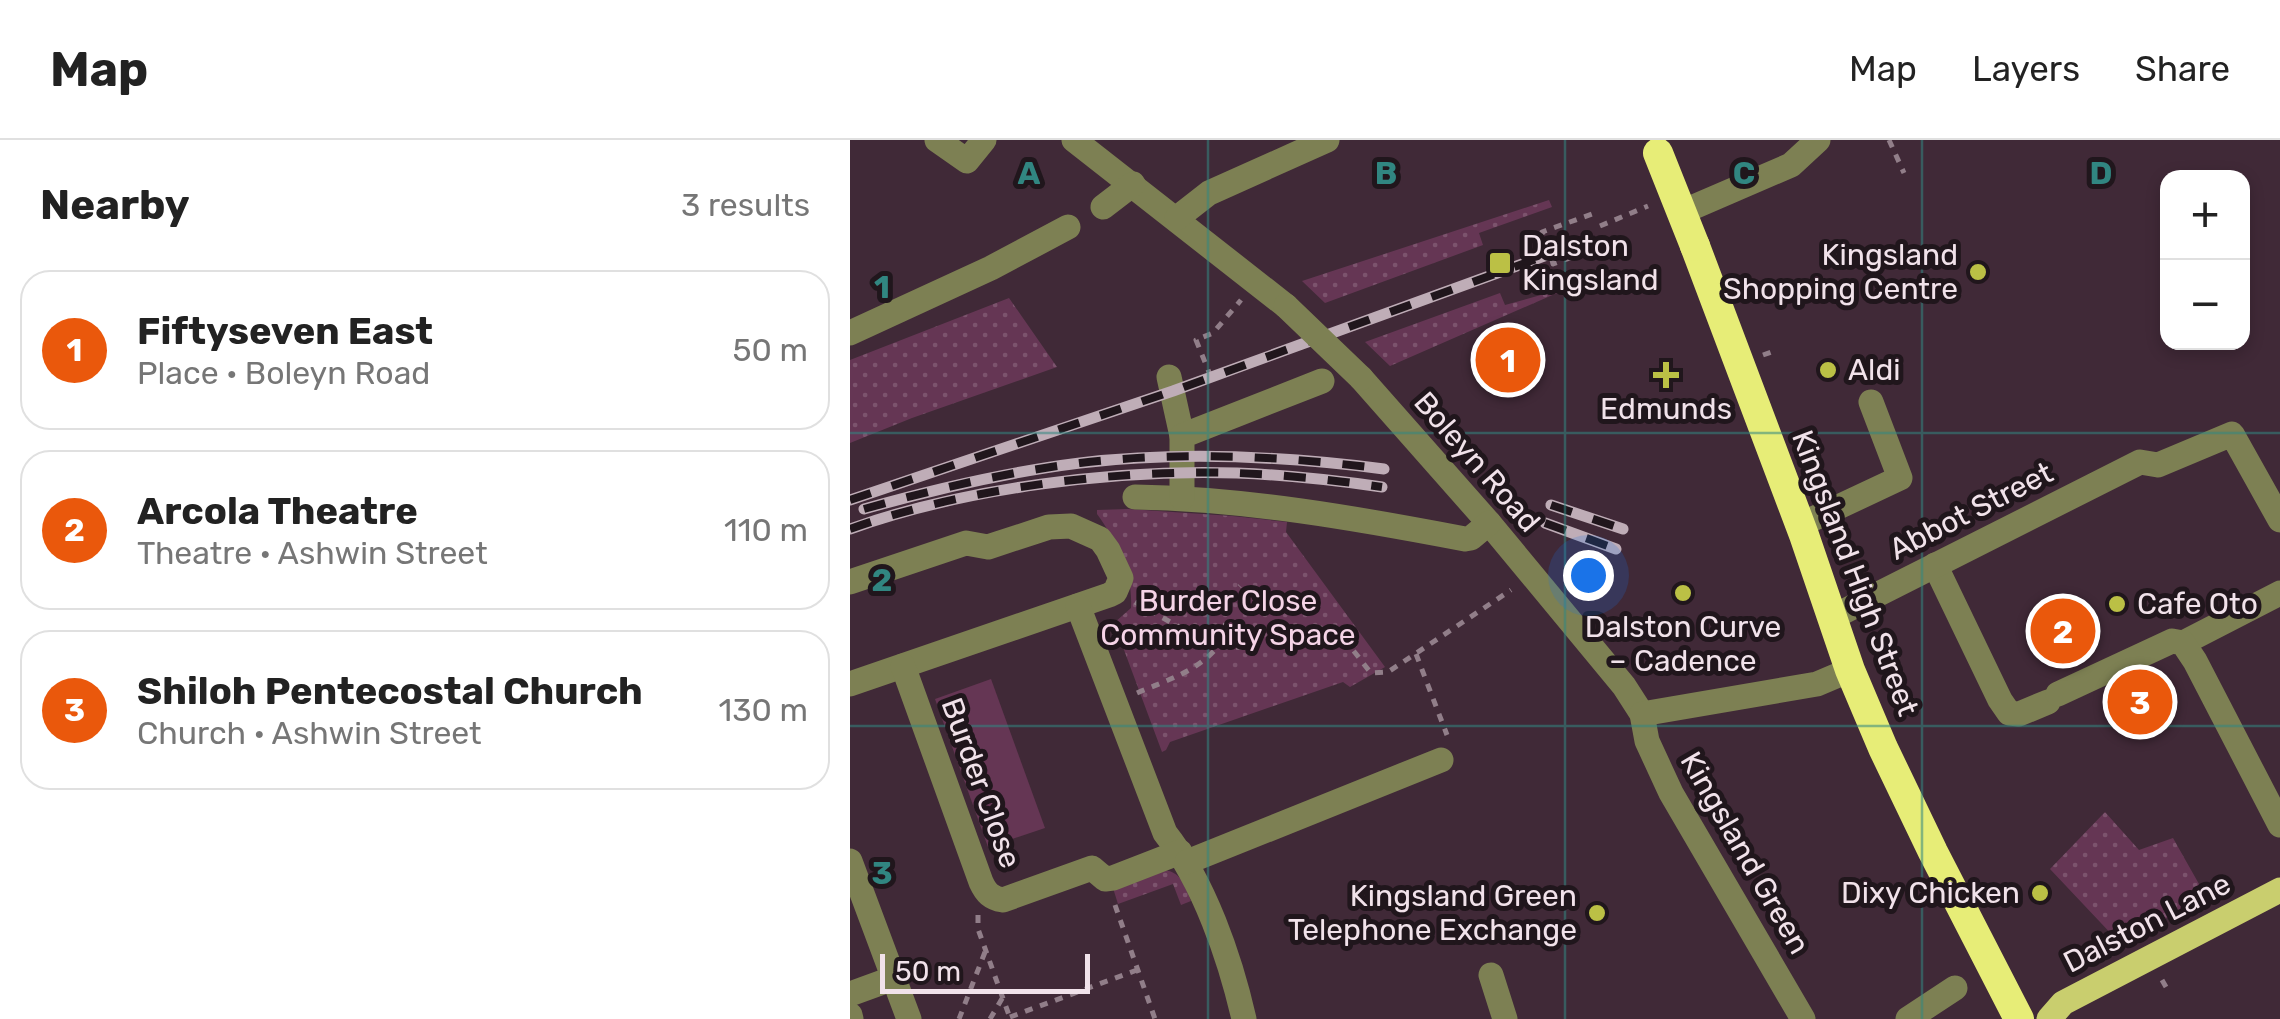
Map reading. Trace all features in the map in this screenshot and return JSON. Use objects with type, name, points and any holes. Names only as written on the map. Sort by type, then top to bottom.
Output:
[{"type":"highway","name":"Kingsland High Street","points":[[1656,146],[1800,525],[1850,670],[1932,852],[2019,1019]]},
{"type":"main road","name":"Dalston Lane","points":[[2049,1019],[2062,1003],[2280,890]]},
{"type":"street","points":[[937,140],[967,161],[984,140]]},
{"type":"street","name":"Boleyn Road","points":[[1074,140],[1286,306],[1361,378],[1490,523],[1624,686],[1642,714]]},
{"type":"street","points":[[1177,218],[1209,193],[1327,140]]},
{"type":"street","points":[[1682,212],[1791,166],[1818,140]]},
{"type":"street","points":[[1103,207],[1133,184]]},
{"type":"street","points":[[850,332],[991,268],[1068,227]]},
{"type":"street","points":[[1169,377],[1182,436],[1182,498]]},
{"type":"street","points":[[1182,436],[1322,381]]},
{"type":"street","points":[[1800,525],[1900,478],[1871,402]]},
{"type":"street","name":"Abbot Street","points":[[1831,618],[2140,462],[2158,465],[2232,434],[2280,520]]},
{"type":"street","points":[[1134,496],[1332,514],[1464,539],[1490,523]]},
{"type":"street","points":[[850,582],[966,543],[988,547],[1049,527],[1071,526],[1100,539],[1120,578],[1115,592],[850,684]]},
{"type":"street","points":[[1935,565],[2000,700],[2009,712],[2019,714],[2172,641],[2183,643],[2280,593]]},
{"type":"street","points":[[1078,606],[1165,833],[1196,878],[1205,900],[1244,1019]]},
{"type":"street","points":[[2183,643],[2280,825]]},
{"type":"street","name":"Burder Close","points":[[904,666],[981,882],[993,898],[1003,900],[1092,868],[1105,878],[1113,878],[1183,858],[1441,760]]},
{"type":"street","points":[[1642,714],[1817,684],[1850,670]]},
{"type":"street","name":"Kingsland Green","points":[[1642,714],[1647,740],[1671,793],[1803,1019]]},
{"type":"street","points":[[850,860],[909,1019]]},
{"type":"street","points":[[1491,975],[1506,1019]]},
{"type":"street","points":[[850,994],[894,978]]},
{"type":"street","points":[[1908,1019],[1954,988]]},
{"type":"path","points":[[1889,140],[1904,174]]},
{"type":"path","points":[[1600,226],[1648,206]]},
{"type":"path","points":[[1544,235],[1542,232],[1595,213]]},
{"type":"path","points":[[1552,260],[1553,264],[1606,245]]},
{"type":"path","points":[[1210,378],[1196,340],[1214,333],[1244,296]]},
{"type":"path","points":[[1116,702],[1192,669],[1222,646],[1226,608],[1240,586]]},
{"type":"path","points":[[1136,603],[1222,646],[1258,645],[1314,628],[1326,629],[1339,636],[1371,673],[1388,672],[1511,590]]},
{"type":"path","points":[[1416,654],[1455,754],[1441,760]]},
{"type":"path","points":[[1105,878],[1155,1019]]},
{"type":"path","points":[[993,898],[978,912],[976,920],[1010,1018],[1138,970]]},
{"type":"path","points":[[959,1019],[986,950]]},
{"type":"path","points":[[2161,978],[2169,992]]},
{"type":"path","points":[[990,1019],[1003,996]]},
{"type":"green space","points":[[1549,200],[1552,207],[1479,233],[1483,245],[1325,303],[1302,281]]},
{"type":"green space","points":[[1573,286],[1390,366],[1365,342],[1500,293],[1505,305]]},
{"type":"green space","points":[[1009,298],[1057,367],[850,443],[850,360]]},
{"type":"green space","name":"Burder Close Community Space","points":[[1097,510],[1287,522],[1286,532],[1385,667],[1350,687],[1343,682],[1170,742],[1162,752],[1114,623],[1131,608],[1127,571],[1118,547],[1097,514]]},
{"type":"green space","points":[[991,679],[1045,828],[988,847],[935,699]]},
{"type":"green space","points":[[2105,812],[2139,850],[2173,838],[2208,900],[2117,940],[2050,869]]},
{"type":"green space","points":[[1165,870],[1179,877],[1191,901],[1181,905],[1173,884],[1118,904],[1113,888]]},
{"type":"railway","points":[[850,500],[1173,391],[1569,247]]},
{"type":"railway","points":[[864,509],[998,476],[1118,459],[1232,457],[1384,469]]},
{"type":"railway","points":[[850,529],[942,502],[1091,478],[1237,473],[1382,487]]},
{"type":"railway","points":[[1551,505],[1623,529]]},
{"type":"railway","points":[[1545,523],[1616,549]]},
{"type":"place","name":"Dalston Kingsland","points":[[1500,263]]},
{"type":"place","name":"Kingsland Shopping Centre","points":[[1978,272]]},
{"type":"place","name":"Fiftyseven East","points":[[1508,360]]},
{"type":"place","name":"Aldi","points":[[1828,370]]},
{"type":"place","name":"Edmunds","points":[[1666,375]]},
{"type":"place","name":"Dalston Curve – Cadence","points":[[1683,593]]},
{"type":"place","name":"Cafe Oto","points":[[2117,604]]},
{"type":"place","name":"Arcola Theatre","points":[[2063,631]]},
{"type":"place","name":"Shiloh Pentecostal Church","points":[[2140,702]]},
{"type":"place","name":"Dixy Chicken","points":[[2040,893]]},
{"type":"place","name":"Kingsland Green Telephone Exchange","points":[[1597,913]]}]
